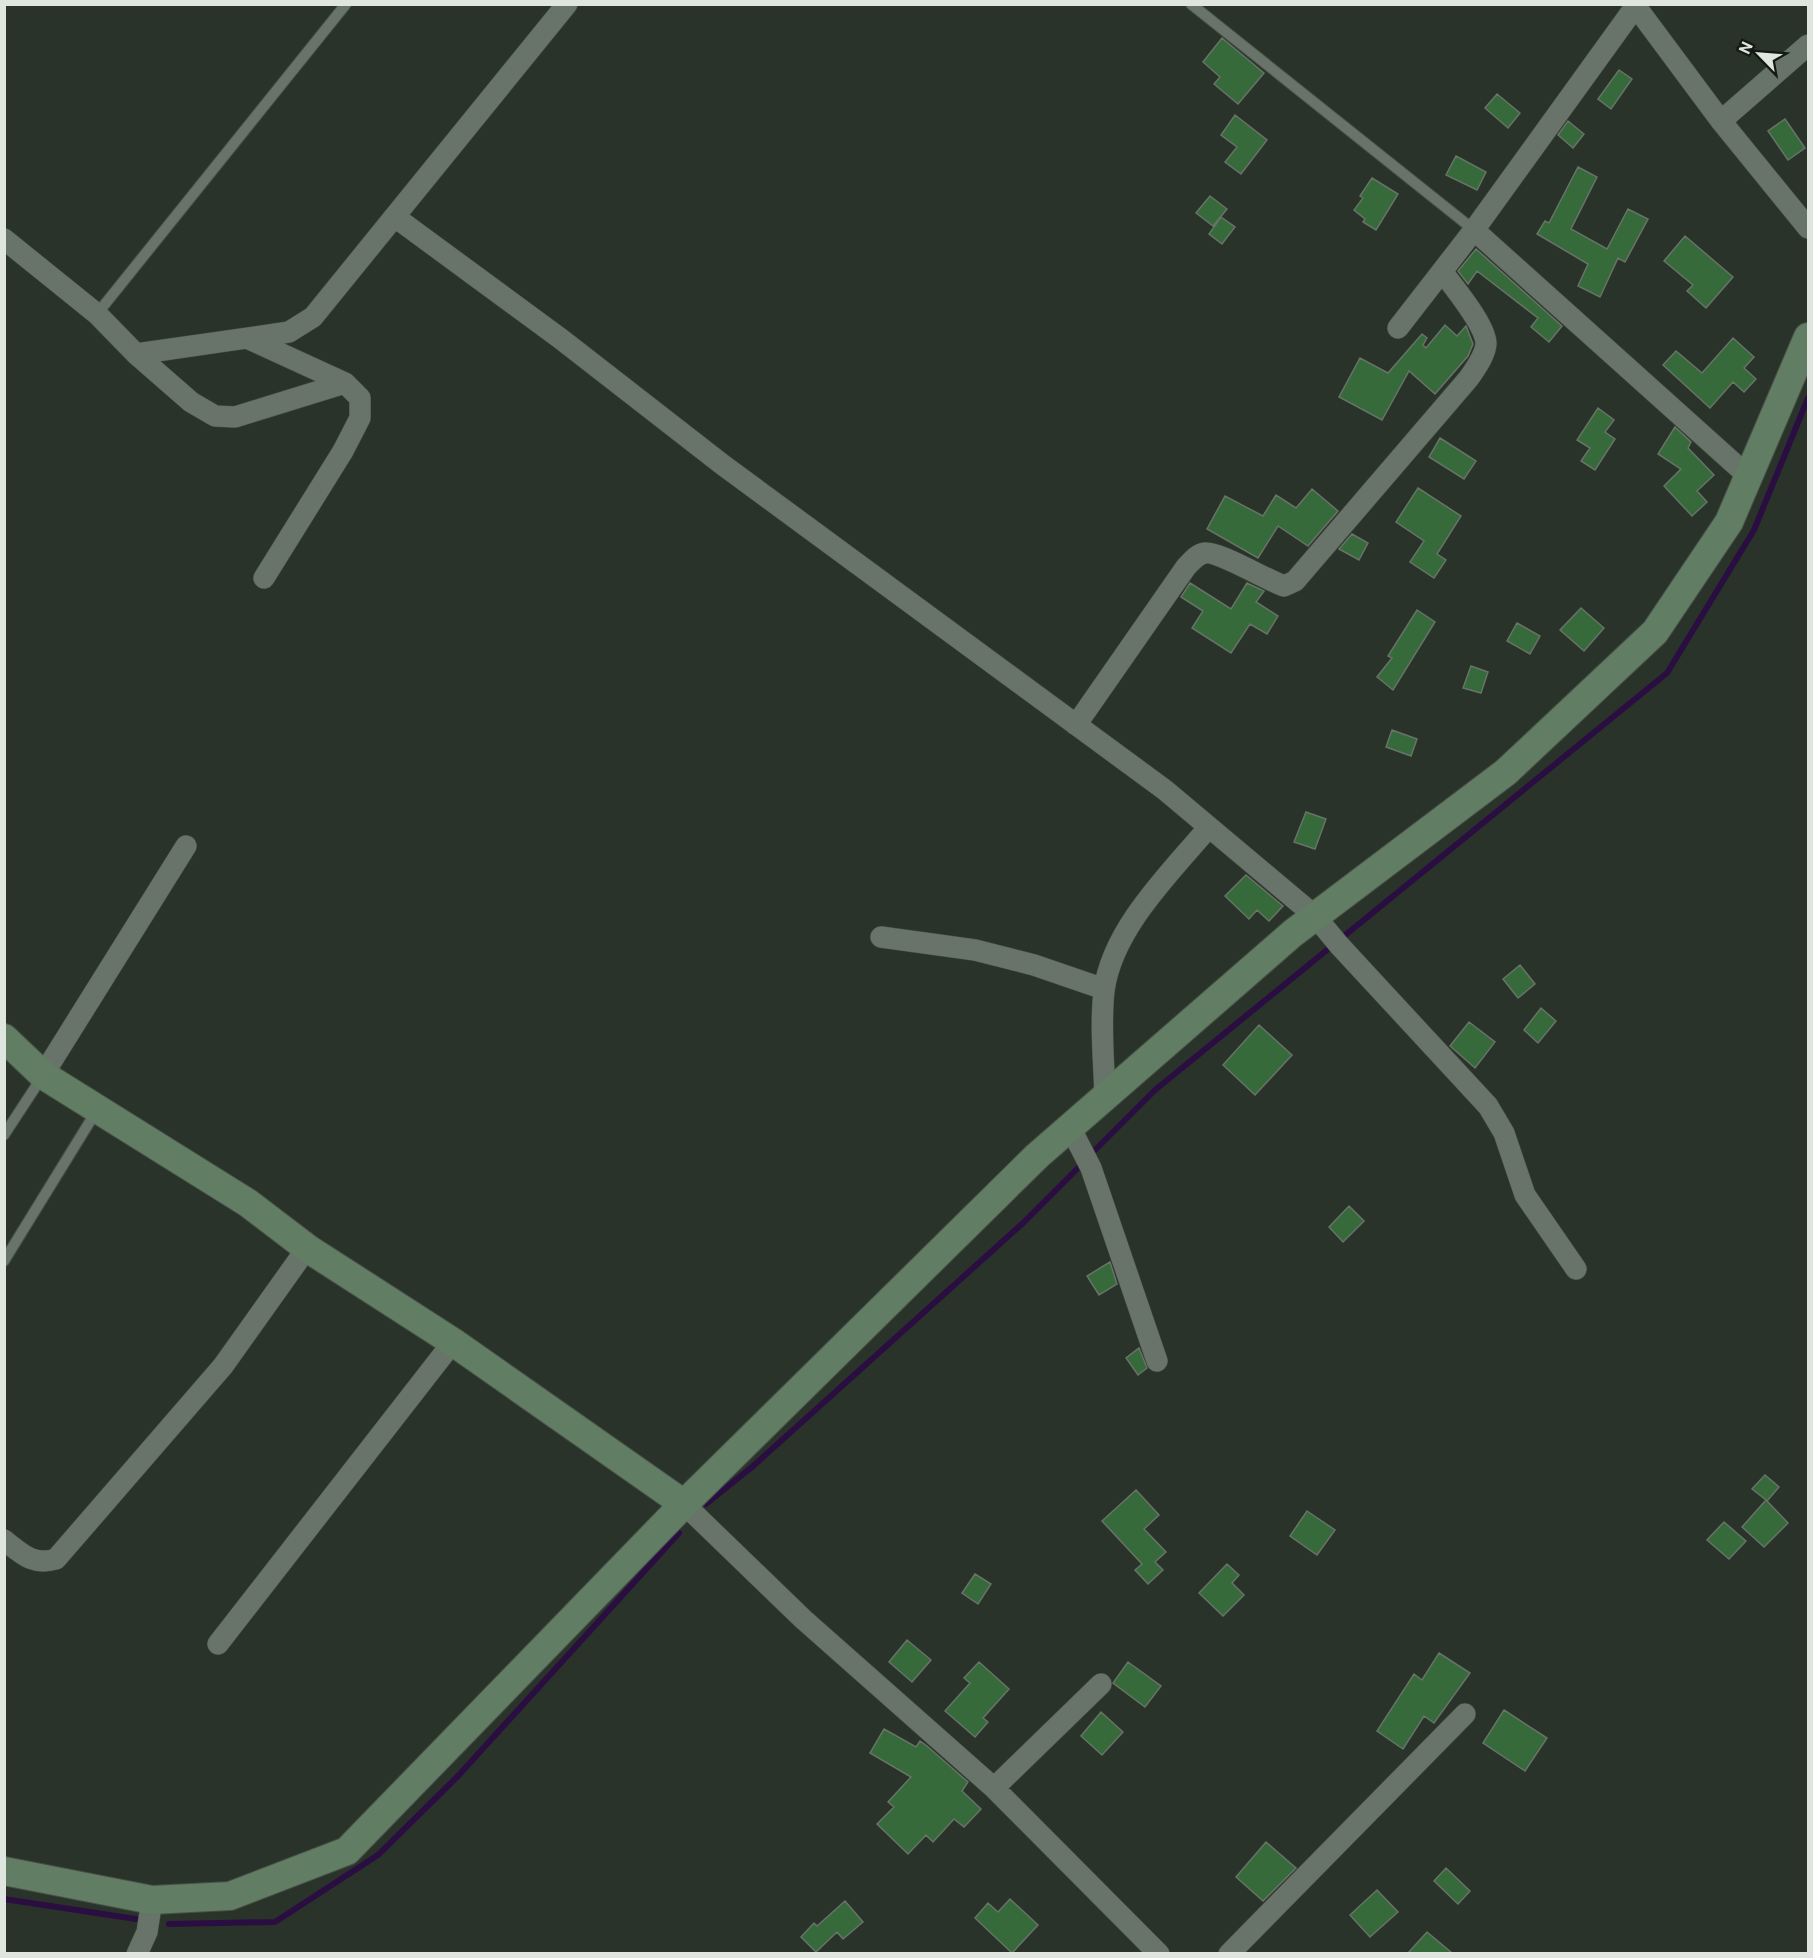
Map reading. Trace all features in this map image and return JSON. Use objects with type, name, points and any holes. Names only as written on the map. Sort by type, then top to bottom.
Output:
[{"type":"street","points":[[136,354],[289,332],[313,317],[567,4]]},
{"type":"street","points":[[1398,328],[1474,230],[1634,6],[1721,121],[1809,228]]},
{"type":"street","points":[[1721,121],[1809,45]]},
{"type":"street","points":[[395,217],[561,339],[723,465],[1165,790],[1320,922],[1488,1106],[1504,1133],[1525,1195],[1576,1269]]},
{"type":"street","points":[[1474,230],[1748,476]]},
{"type":"street","points":[[4,239],[97,314],[136,354],[191,402],[214,416],[235,417],[345,382]]},
{"type":"street","points":[[1076,725],[1194,558],[1203,553],[1213,553],[1269,581],[1284,586],[1295,581],[1469,378],[1480,361],[1486,345],[1481,327],[1442,271]]},
{"type":"street","points":[[4,1871],[152,1900],[230,1896],[347,1851],[684,1504],[1037,1156],[1073,1132],[1105,1097],[1506,772],[1655,632],[1730,522],[1809,337]]},
{"type":"street","points":[[249,339],[345,382],[360,398],[360,418],[343,451],[264,578]]},
{"type":"street","points":[[1105,1097],[1104,989],[1113,957],[1143,905],[1209,827]]},
{"type":"street","points":[[43,1075],[186,846]]},
{"type":"street","points":[[881,937],[975,950],[1034,965],[1104,989]]},
{"type":"street","points":[[4,1038],[43,1075],[248,1203],[307,1248],[453,1342],[684,1504],[803,1619],[994,1788],[1159,1953]]},
{"type":"street","points":[[1073,1132],[1091,1168],[1157,1361]]},
{"type":"street","points":[[4,1540],[32,1560],[44,1563],[56,1559],[223,1366],[307,1248]]},
{"type":"street","points":[[219,1644],[453,1342]]},
{"type":"street","points":[[994,1788],[1101,1684]]},
{"type":"street","points":[[1229,1953],[1465,1714]]},
{"type":"street","points":[[137,1953],[147,1932],[152,1900]]},
{"type":"lane","points":[[97,314],[346,4]]},
{"type":"lane","points":[[1191,4],[1474,230]]},
{"type":"lane","points":[[4,1135],[43,1075]]},
{"type":"lane","points":[[4,1261],[98,1108]]},
{"type":"building","points":[[1222,38],[1264,73],[1238,104],[1214,84],[1220,77],[1203,62]]},
{"type":"building","points":[[1619,70],[1632,79],[1611,109],[1598,99]]},
{"type":"building","points":[[1497,94],[1520,113],[1508,128],[1485,108]]},
{"type":"building","points":[[1235,115],[1267,140],[1241,174],[1225,162],[1237,147],[1221,135]]},
{"type":"building","points":[[1785,119],[1805,148],[1788,160],[1768,131]]},
{"type":"building","points":[[1568,121],[1584,134],[1573,148],[1558,135]]},
{"type":"building","points":[[1456,156],[1486,172],[1477,190],[1446,175]]},
{"type":"building","points":[[1578,167],[1597,177],[1571,229],[1607,249],[1628,209],[1648,219],[1625,262],[1618,258],[1600,297],[1578,286],[1588,264],[1537,234],[1545,221],[1549,223]]},
{"type":"building","points":[[1372,178],[1398,194],[1376,230],[1363,222],[1365,219],[1354,210],[1363,198],[1360,196]]},
{"type":"building","points":[[1210,196],[1227,209],[1213,226],[1196,213]]},
{"type":"building","points":[[1221,217],[1235,227],[1222,244],[1209,234]]},
{"type":"building","points":[[1685,236],[1733,277],[1706,308],[1687,291],[1693,285],[1664,261]]},
{"type":"building","points":[[1476,249],[1562,326],[1549,342],[1531,327],[1538,318],[1477,271],[1468,284],[1458,271]]},
{"type":"building","points":[[1445,325],[1457,336],[1466,326],[1473,344],[1468,356],[1435,394],[1409,371],[1382,420],[1339,397],[1360,358],[1388,373],[1422,334],[1427,338],[1423,345],[1426,348]]},
{"type":"building","points":[[1733,338],[1754,357],[1744,368],[1756,379],[1744,392],[1733,382],[1710,408],[1663,365],[1676,351],[1702,373]]},
{"type":"building","points":[[1598,408],[1614,420],[1605,432],[1615,439],[1595,470],[1581,461],[1590,448],[1577,440]]},
{"type":"building","points":[[1675,427],[1691,442],[1688,448],[1714,475],[1697,491],[1707,502],[1692,516],[1664,486],[1681,469],[1658,454]]},
{"type":"building","points":[[1440,438],[1476,461],[1464,479],[1429,457]]},
{"type":"building","points":[[1418,488],[1461,516],[1437,554],[1446,560],[1434,578],[1410,562],[1424,541],[1396,522]]},
{"type":"building","points":[[1312,489],[1338,511],[1308,546],[1278,526],[1258,558],[1207,529],[1225,496],[1263,516],[1276,495],[1296,508]]},
{"type":"building","points":[[1352,534],[1368,543],[1359,560],[1339,549]]},
{"type":"building","points":[[1190,583],[1231,609],[1247,583],[1264,591],[1256,602],[1278,616],[1267,634],[1250,624],[1231,653],[1192,628],[1203,611],[1181,597]]},
{"type":"building","points":[[1581,608],[1604,628],[1584,651],[1560,630]]},
{"type":"building","points":[[1417,610],[1435,622],[1393,690],[1377,677],[1392,658],[1388,656]]},
{"type":"building","points":[[1517,623],[1540,636],[1530,654],[1507,641]]},
{"type":"building","points":[[1471,666],[1488,672],[1481,693],[1463,688]]},
{"type":"building","points":[[1392,730],[1417,739],[1411,756],[1386,747]]},
{"type":"building","points":[[1306,812],[1326,819],[1315,849],[1294,842]]},
{"type":"building","points":[[1246,875],[1283,906],[1269,921],[1257,910],[1249,919],[1225,896]]},
{"type":"building","points":[[1520,965],[1535,984],[1518,998],[1503,979]]},
{"type":"building","points":[[1541,1008],[1556,1021],[1538,1043],[1524,1030]]},
{"type":"building","points":[[1469,1022],[1495,1042],[1475,1068],[1450,1046]]},
{"type":"building","points":[[1259,1025],[1292,1055],[1255,1095],[1223,1065]]},
{"type":"building","points":[[1349,1206],[1364,1221],[1343,1242],[1329,1227]]},
{"type":"building","points":[[1110,1262],[1117,1284],[1099,1295],[1087,1276]]},
{"type":"building","points":[[1139,1348],[1147,1368],[1138,1375],[1126,1358]]},
{"type":"building","points":[[1765,1475],[1779,1487],[1767,1501],[1788,1523],[1764,1547],[1742,1527],[1766,1500],[1752,1489]]},
{"type":"building","points":[[1136,1490],[1159,1515],[1144,1529],[1166,1552],[1155,1562],[1163,1570],[1148,1584],[1135,1570],[1142,1564],[1102,1521]]},
{"type":"building","points":[[1307,1511],[1335,1530],[1317,1555],[1290,1536]]},
{"type":"building","points":[[1724,1522],[1746,1541],[1729,1559],[1707,1540]]},
{"type":"building","points":[[1227,1564],[1239,1575],[1232,1583],[1244,1595],[1223,1616],[1199,1593]]},
{"type":"building","points":[[975,1574],[991,1584],[978,1604],[962,1593]]},
{"type":"building","points":[[907,1640],[931,1660],[912,1682],[889,1662]]},
{"type":"building","points":[[1439,1653],[1470,1673],[1434,1723],[1424,1716],[1403,1749],[1377,1731],[1414,1674],[1422,1680]]},
{"type":"building","points":[[979,1662],[1009,1689],[983,1718],[988,1722],[975,1737],[945,1711],[970,1683],[964,1678]]},
{"type":"building","points":[[1128,1662],[1161,1686],[1145,1707],[1113,1683]]},
{"type":"building","points":[[1504,1710],[1547,1738],[1525,1771],[1483,1743]]},
{"type":"building","points":[[1101,1712],[1123,1732],[1102,1755],[1081,1736]]},
{"type":"building","points":[[884,1729],[916,1747],[920,1741],[927,1746],[968,1782],[962,1791],[981,1809],[964,1827],[954,1819],[933,1842],[926,1835],[908,1854],[877,1824],[894,1807],[888,1802],[911,1777],[870,1753]]},
{"type":"building","points":[[1266,1842],[1296,1868],[1263,1901],[1236,1877]]},
{"type":"building","points":[[1446,1868],[1470,1891],[1458,1904],[1434,1881]]},
{"type":"building","points":[[1377,1890],[1398,1912],[1370,1937],[1350,1915]]},
{"type":"building","points":[[1010,1899],[1038,1925],[1012,1953],[975,1918],[988,1903],[998,1912]]},
{"type":"building","points":[[845,1901],[863,1922],[843,1939],[837,1932],[816,1952],[801,1937],[814,1923],[817,1926]]},
{"type":"building","points":[[1427,1932],[1452,1953],[1408,1953]]},
{"type":"waterway","points":[[1090,1155],[1155,1090],[1667,673],[1754,530],[1808,398]]},
{"type":"waterway","points":[[706,1504],[752,1467],[1023,1223],[1083,1163]]},
{"type":"waterway","points":[[169,1924],[275,1922],[378,1855],[458,1776],[679,1533]]},
{"type":"waterway","points":[[4,1899],[136,1919]]}]
